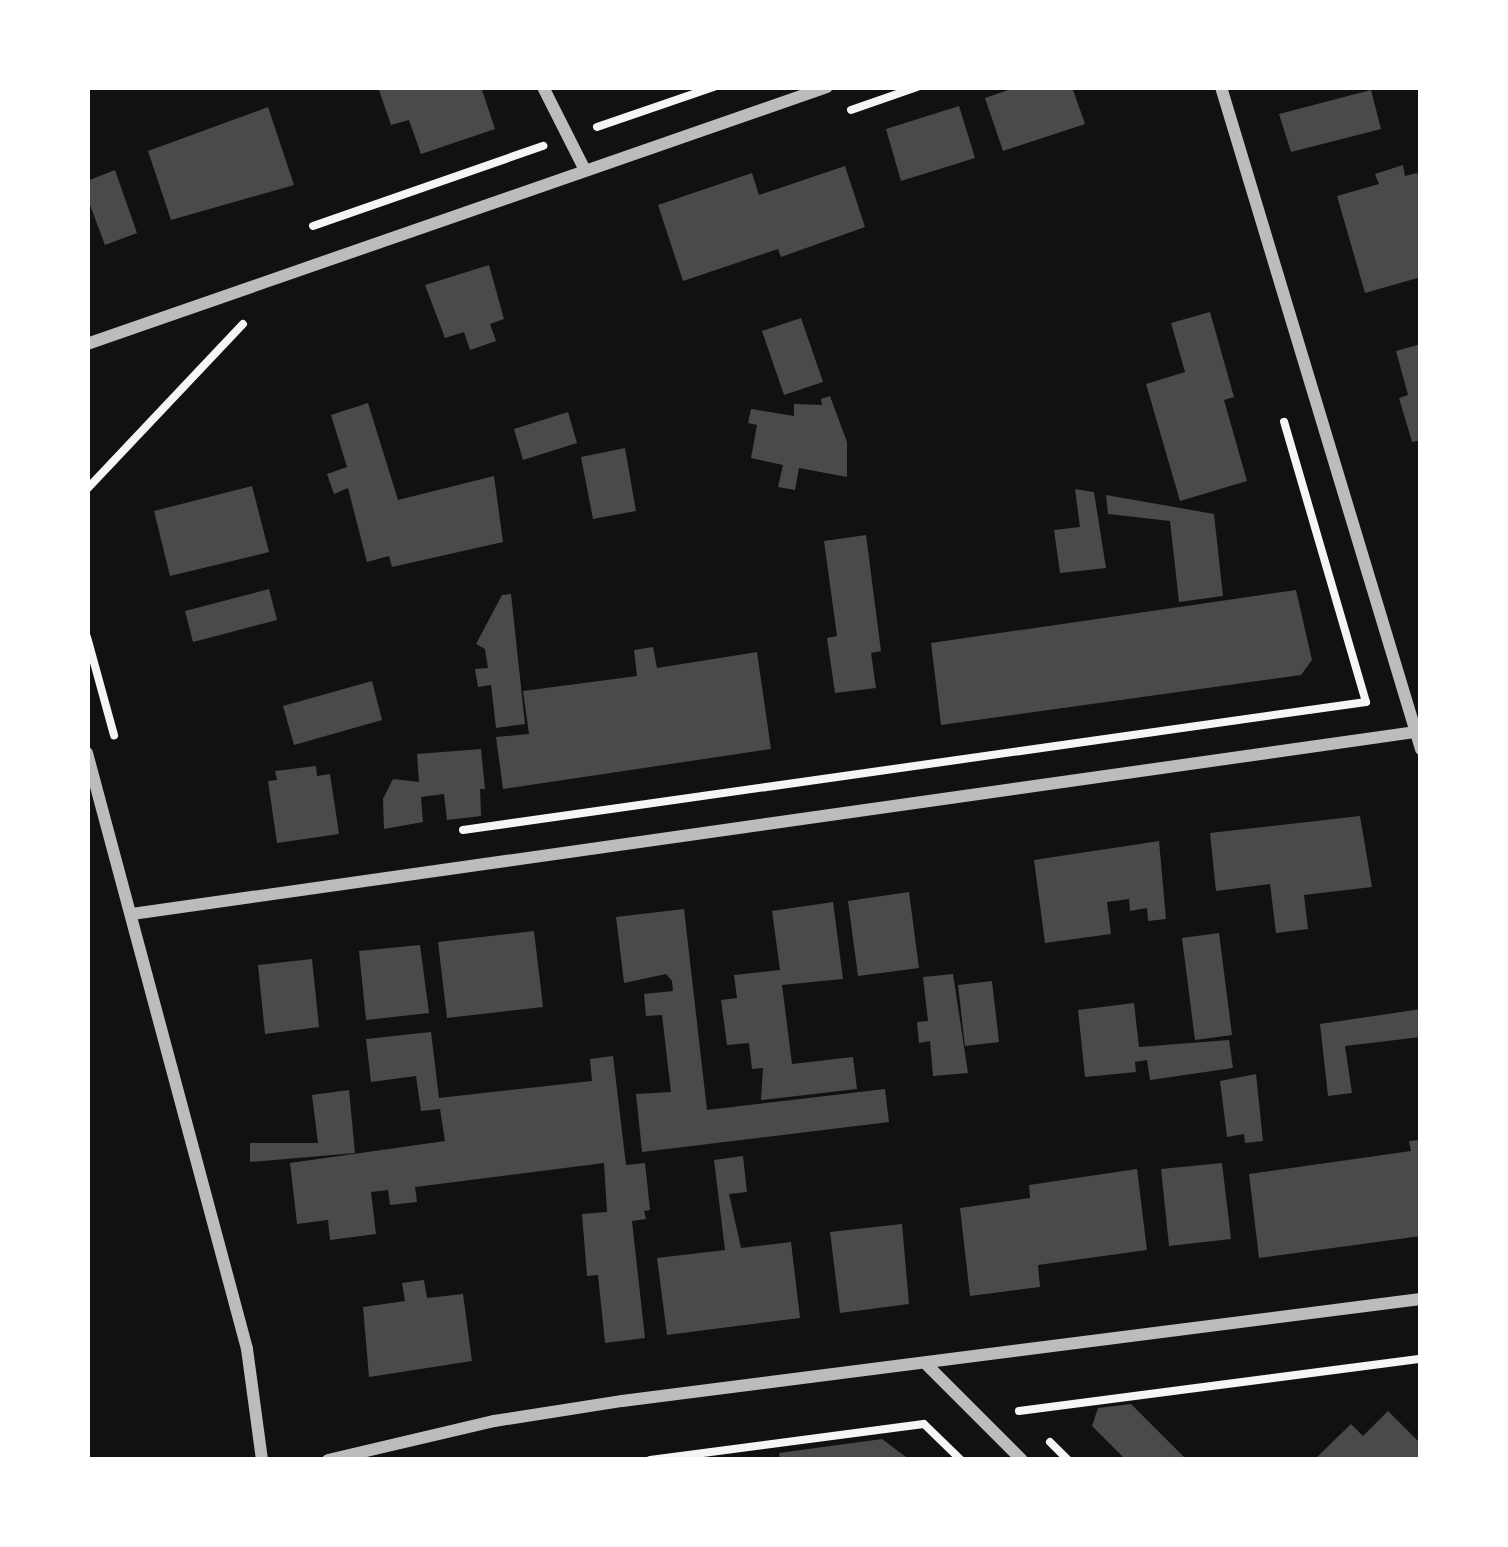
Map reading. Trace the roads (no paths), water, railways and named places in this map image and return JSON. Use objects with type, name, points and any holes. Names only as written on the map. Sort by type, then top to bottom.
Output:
[{"type":"street","points":[[543,87],[584,168]]},
{"type":"street","points":[[87,344],[827,87]]},
{"type":"street","points":[[1221,87],[1421,749]]},
{"type":"street","points":[[132,914],[1416,731]]},
{"type":"street","points":[[87,753],[247,1349],[262,1460]]},
{"type":"street","points":[[328,1460],[494,1421],[622,1400],[926,1365],[1421,1298]]},
{"type":"street","points":[[926,1365],[1022,1460]]}]
